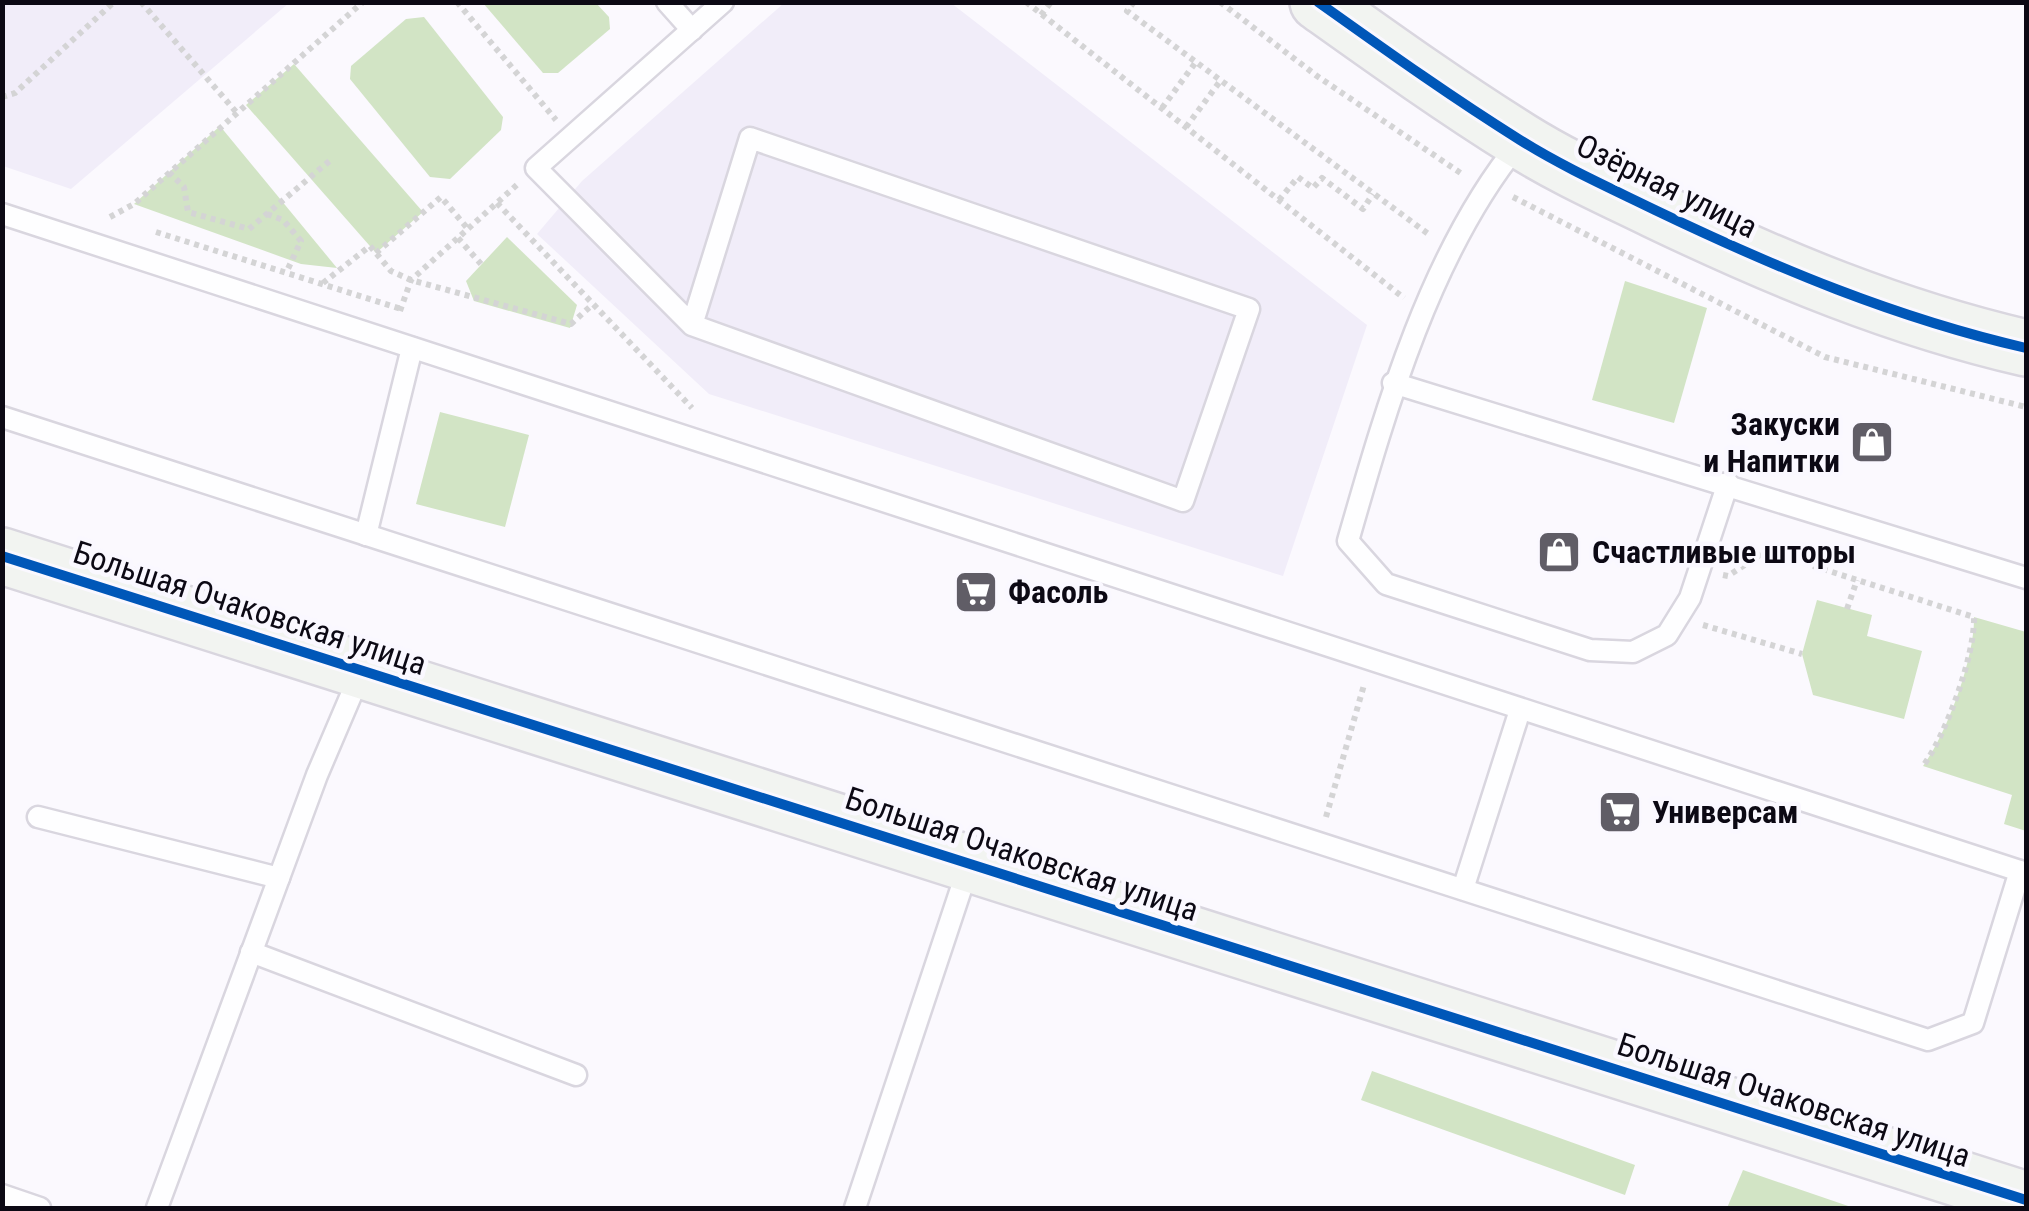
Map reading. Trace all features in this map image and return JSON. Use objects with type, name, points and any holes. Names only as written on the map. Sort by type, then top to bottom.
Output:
[{"type":"street","name":"Озёрная улица","points":[[1318,2],[1521,141],[1770,264],[1899,314],[2026,348]]},
{"type":"street","name":"Большая Очаковская улица","points":[[2,556],[2026,1200]]},
{"type":"lane","points":[[667,2],[692,30]]},
{"type":"lane","points":[[692,325],[750,138],[1249,309],[1183,501],[692,325],[536,168],[722,2]]},
{"type":"lane","points":[[1521,141],[1488,184],[1394,383],[1348,541],[1386,584],[1590,650],[1632,652],[1667,635],[1678,618],[1700,569],[1728,483]]},
{"type":"lane","points":[[2,214],[2023,872],[1973,1023],[1928,1040],[2,417]]},
{"type":"lane","points":[[366,535],[412,348]]},
{"type":"lane","points":[[1394,383],[2026,578]]},
{"type":"lane","points":[[158,1208],[251,952],[361,670]]},
{"type":"lane","points":[[1462,890],[1520,710]]},
{"type":"lane","points":[[38,817],[279,878]]},
{"type":"lane","points":[[855,1208],[969,863]]},
{"type":"lane","points":[[251,952],[576,1075]]},
{"type":"lane","points":[[2,1195],[40,1208]]},
{"type":"path","points":[[2,97],[15,93],[114,2]]},
{"type":"path","points":[[141,2],[237,112]]},
{"type":"path","points":[[110,217],[134,204],[363,2]]},
{"type":"path","points":[[457,2],[570,136]]},
{"type":"path","points":[[1026,2],[1405,299],[1427,310]]},
{"type":"path","points":[[1041,15],[1052,2]]},
{"type":"path","points":[[1134,2],[1127,11],[1433,238]]},
{"type":"path","points":[[1220,2],[1424,150],[1825,357],[2026,406]]},
{"type":"path","points":[[1162,108],[1196,62]]},
{"type":"path","points":[[1186,128],[1221,80]]},
{"type":"path","points":[[169,172],[184,187],[188,212],[250,229],[333,158]]},
{"type":"path","points":[[390,340],[412,280],[536,168]]},
{"type":"path","points":[[1456,188],[1463,172]]},
{"type":"path","points":[[1279,200],[1298,177],[1314,188],[1322,178],[1362,209],[1373,194]]},
{"type":"path","points":[[376,253],[441,197],[468,229]]},
{"type":"path","points":[[497,203],[700,416]]},
{"type":"path","points":[[92,211],[128,222]]},
{"type":"path","points":[[267,214],[284,220],[301,241],[286,273]]},
{"type":"path","points":[[1426,253],[1440,221]]},
{"type":"path","points":[[146,228],[401,309]]},
{"type":"path","points":[[458,238],[481,264]]},
{"type":"path","points":[[322,284],[370,246],[392,271],[412,280],[571,324],[593,304]]},
{"type":"path","points":[[1405,299],[1412,284]]},
{"type":"path","points":[[1700,569],[1728,576],[1766,550],[1974,617],[1974,638],[1964,671],[1932,754],[1922,766]]},
{"type":"path","points":[[1848,609],[1858,580]]},
{"type":"path","points":[[1678,618],[1802,654]]},
{"type":"path","points":[[1318,842],[1371,661]]},
{"type":"shaded area","points":[[3,2],[289,3],[71,189],[3,166]]},
{"type":"shaded area","points":[[784,3],[951,3],[1367,325],[1283,576],[709,394],[537,234],[582,181]]},
{"type":"green space","points":[[483,3],[596,3],[609,17],[610,29],[558,73],[543,73]]},
{"type":"green space","points":[[424,17],[503,117],[501,130],[450,179],[430,177],[350,79],[351,66],[406,19]]},
{"type":"green space","points":[[294,64],[423,212],[376,253],[246,105]]},
{"type":"green space","points":[[220,126],[337,268],[301,264],[134,204]]},
{"type":"green space","points":[[507,237],[577,305],[570,328],[474,301],[466,281]]},
{"type":"green space","points":[[1625,281],[1707,308],[1674,423],[1592,400]]},
{"type":"green space","points":[[440,412],[529,435],[505,527],[416,504]]},
{"type":"green space","points":[[1817,600],[1872,615],[1867,636],[1922,651],[1904,719],[1813,695],[1802,654]]},
{"type":"green space","points":[[1974,617],[2026,632],[2026,831],[2004,824],[2012,795],[1923,766],[1958,694],[1970,653]]},
{"type":"green space","points":[[1372,1071],[1635,1165],[1625,1195],[1361,1100]]},
{"type":"green space","points":[[1743,1170],[1854,1208],[1727,1208]]},
{"type":"cycle path","points":[[1318,2],[1494,124],[1604,185],[1837,290],[1930,322],[2026,348]]},
{"type":"cycle path","points":[[2,556],[2026,1200]]},
{"type":"place","name":"Закуски и Напитки","points":[[1872,442]]},
{"type":"place","name":"Счастливые шторы","points":[[1559,552]]},
{"type":"place","name":"Фасоль","points":[[976,592]]},
{"type":"place","name":"Универсам","points":[[1620,812]]}]
